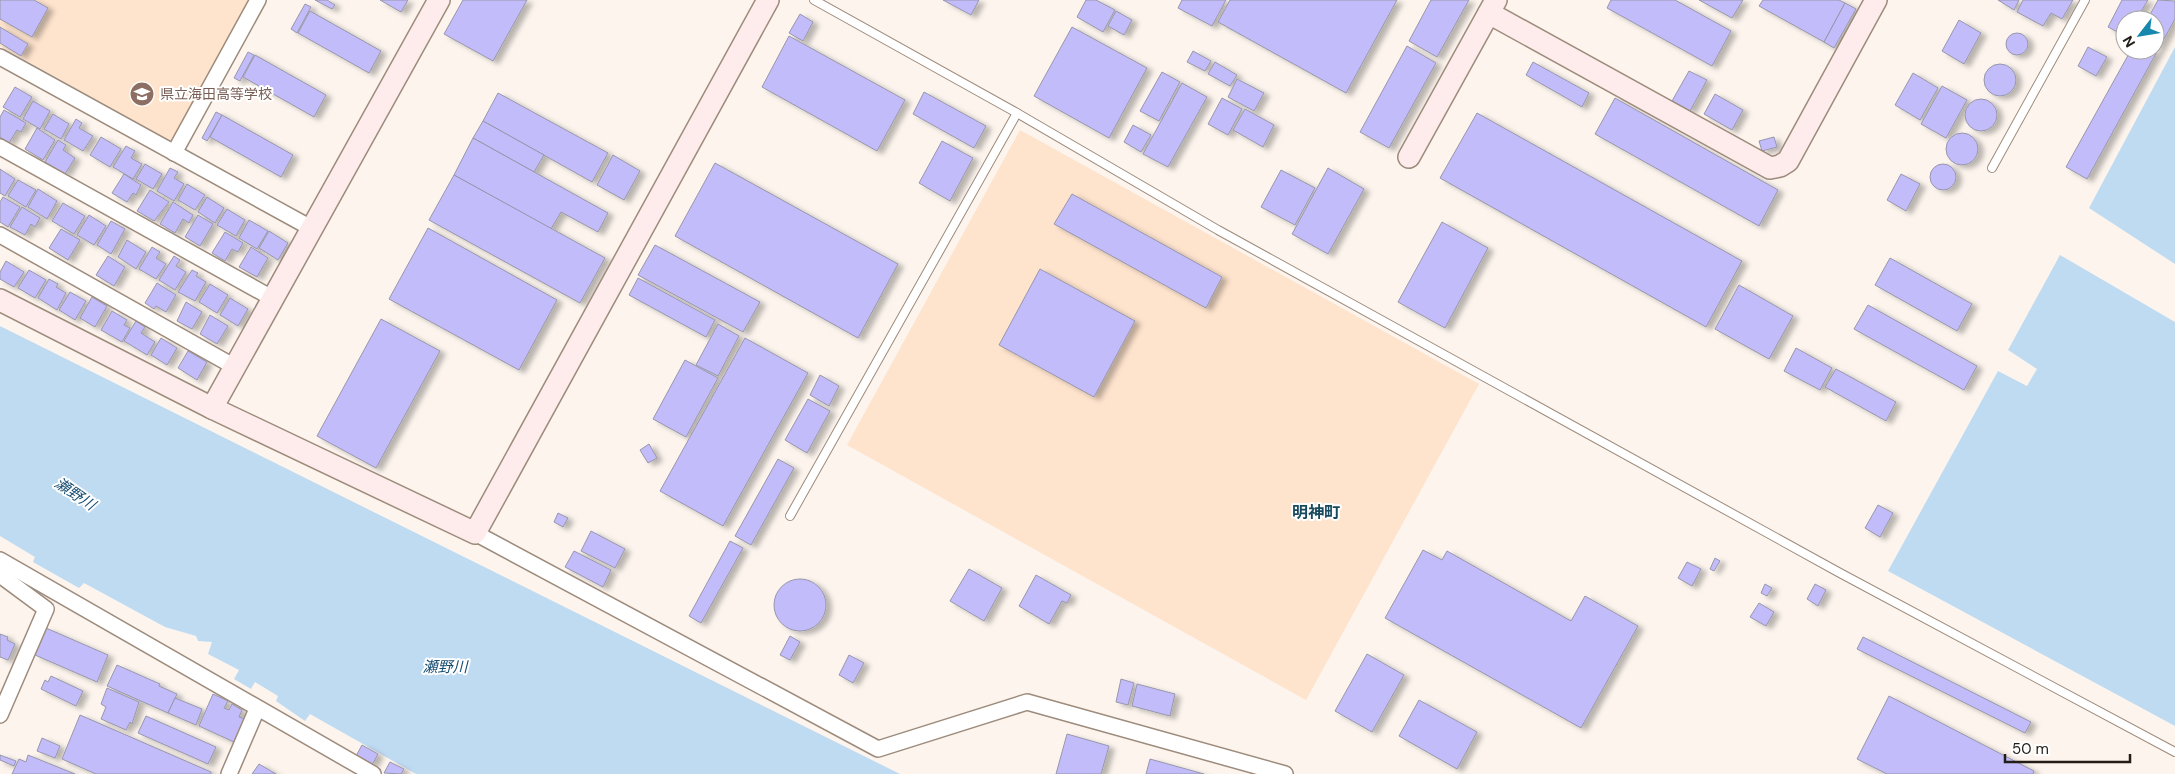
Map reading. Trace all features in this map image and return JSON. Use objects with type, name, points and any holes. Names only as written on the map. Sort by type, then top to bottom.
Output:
[{"type":"street","points":[[174,153],[258,0]]},
{"type":"street","points":[[212,408],[439,0]]},
{"type":"street","points":[[475,533],[768,0]]},
{"type":"street","points":[[1409,157],[1493,6],[1770,168],[1780,166],[1788,161],[1876,0]]},
{"type":"street","points":[[0,57],[311,228]]},
{"type":"street","points":[[0,147],[272,298]]},
{"type":"street","points":[[0,235],[234,367]]},
{"type":"street","points":[[0,300],[212,408],[475,533],[878,750],[1027,702],[1285,774]]},
{"type":"street","points":[[0,560],[373,774]]},
{"type":"street","points":[[0,575],[46,609],[0,716]]},
{"type":"street","points":[[230,774],[257,709]]},
{"type":"lane","points":[[814,0],[1218,230],[1771,535],[2175,752]]},
{"type":"lane","points":[[1992,168],[2085,0]]},
{"type":"lane","points":[[790,516],[1017,114]]},
{"type":"shaded area","name":"県立海田高等学校","points":[[0,0],[250,0],[171,141],[0,46]]},
{"type":"shaded area","points":[[1020,130],[1479,384],[1306,700],[847,445]]},
{"type":"water","points":[[2175,47],[2175,264],[2089,208]]},
{"type":"water","points":[[2060,255],[2175,322],[2175,726],[1888,571],[1998,371],[2027,386],[2037,369],[2008,350]]},
{"type":"water","name":"瀬野川","points":[[0,326],[900,774],[416,774],[310,714],[305,721],[276,701],[278,696],[255,682],[251,689],[234,679],[239,670],[208,654],[212,642],[198,641],[196,636],[165,627],[84,583],[79,588],[33,562],[35,557],[0,536]]},
{"type":"building","points":[[0,0],[34,0],[48,8],[32,37],[0,19]]},
{"type":"building","points":[[315,0],[327,0],[335,5],[332,9]]},
{"type":"building","points":[[380,0],[408,0],[401,12]]},
{"type":"building","points":[[463,0],[527,0],[493,61],[444,34]]},
{"type":"building","points":[[943,0],[979,0],[971,15]]},
{"type":"building","points":[[1086,0],[1096,0],[1115,10],[1103,32],[1077,17]]},
{"type":"building","points":[[1182,0],[1226,0],[1212,26],[1178,8]]},
{"type":"building","points":[[1230,0],[1397,0],[1346,93],[1218,22]]},
{"type":"building","points":[[1431,0],[1469,0],[1437,57],[1409,41]]},
{"type":"building","points":[[1611,0],[1675,0],[1731,31],[1712,66],[1607,8]]},
{"type":"building","points":[[1699,0],[1743,0],[1732,18]]},
{"type":"building","points":[[1763,0],[1839,0],[1845,3],[1824,42],[1759,6]]},
{"type":"building","points":[[1998,0],[2019,0],[2014,10]]},
{"type":"building","points":[[2023,0],[2073,0],[2062,19],[2051,13],[2043,26],[2017,12]]},
{"type":"building","points":[[2122,0],[2148,0],[2142,10],[2117,10]]},
{"type":"building","points":[[2158,0],[2175,1],[2175,19],[2165,37],[2165,10],[2152,10]]},
{"type":"building","points":[[1845,3],[1856,9],[1834,48],[1824,42]]},
{"type":"building","points":[[305,4],[311,7],[297,33],[291,29]]},
{"type":"building","points":[[310,11],[381,51],[369,73],[298,33]]},
{"type":"building","points":[[1116,11],[1132,20],[1124,35],[1108,26]]},
{"type":"building","points":[[800,14],[813,22],[803,41],[789,33]]},
{"type":"building","points":[[2115,14],[2115,31],[2108,27]]},
{"type":"building","points":[[1959,20],[1981,33],[1964,64],[1942,51]]},
{"type":"building","points":[[0,27],[28,44],[21,56],[0,43]]},
{"type":"building","points":[[1072,27],[1147,68],[1109,138],[1034,96]]},
{"type":"building","points":[[2017,33],[2027,40],[2028,44],[2021,54],[2017,55],[2007,48],[2006,44],[2013,34]]},
{"type":"building","points":[[789,36],[905,100],[877,151],[762,87]]},
{"type":"building","points":[[1407,46],[1436,63],[1389,148],[1360,132]]},
{"type":"building","points":[[2088,47],[2107,57],[2096,76],[2078,66]]},
{"type":"building","points":[[1193,51],[1211,61],[1205,71],[1187,62]]},
{"type":"building","points":[[248,52],[254,55],[240,81],[234,78]]},
{"type":"building","points":[[255,55],[326,95],[314,117],[243,77]]},
{"type":"building","points":[[2125,60],[2152,60],[2087,179],[2066,167]]},
{"type":"building","points":[[1215,62],[1237,75],[1230,86],[1208,74]]},
{"type":"building","points":[[1533,62],[1589,93],[1582,107],[1526,75]]},
{"type":"building","points":[[2000,64],[2006,65],[2011,69],[2015,74],[2015,86],[2011,91],[2006,95],[2000,96],[1994,95],[1989,91],[1985,86],[1984,80],[1985,74],[1989,69],[1994,65]]},
{"type":"building","points":[[1689,71],[1707,80],[1690,111],[1672,101]]},
{"type":"building","points":[[1162,72],[1180,82],[1159,121],[1140,111]]},
{"type":"building","points":[[1913,73],[1938,88],[1920,120],[1895,105]]},
{"type":"building","points":[[1237,79],[1264,93],[1254,111],[1228,97]]},
{"type":"building","points":[[1182,83],[1207,97],[1168,167],[1143,154]]},
{"type":"building","points":[[1942,86],[1967,100],[1946,138],[1921,124]]},
{"type":"building","points":[[15,87],[32,97],[20,117],[3,107]]},
{"type":"building","points":[[924,92],[986,126],[974,148],[913,114]]},
{"type":"building","points":[[498,93],[608,153],[592,182],[483,121]]},
{"type":"building","points":[[1715,94],[1743,110],[1732,130],[1704,114]]},
{"type":"building","points":[[1222,98],[1242,109],[1228,135],[1208,124]]},
{"type":"building","points":[[1615,98],[1778,190],[1759,226],[1595,134]]},
{"type":"building","points":[[1981,99],[1987,100],[1992,104],[1996,109],[1996,121],[1992,126],[1987,130],[1981,131],[1975,130],[1970,126],[1966,121],[1965,115],[1966,109],[1970,104],[1975,100]]},
{"type":"building","points":[[33,101],[50,111],[40,129],[23,119]]},
{"type":"building","points":[[1245,109],[1274,125],[1263,147],[1233,130]]},
{"type":"building","points":[[4,110],[26,123],[21,132],[17,130],[9,143],[0,137],[0,117]]},
{"type":"building","points":[[216,112],[222,115],[207,141],[202,138]]},
{"type":"building","points":[[1477,113],[1742,261],[1706,327],[1440,178]]},
{"type":"building","points":[[53,114],[69,124],[61,139],[44,129]]},
{"type":"building","points":[[222,115],[293,155],[281,177],[210,137]]},
{"type":"building","points":[[76,119],[82,123],[79,128],[93,136],[83,151],[64,140]]},
{"type":"building","points":[[483,121],[544,155],[534,172],[473,138]]},
{"type":"building","points":[[1133,125],[1151,135],[1141,152],[1124,142]]},
{"type":"building","points":[[37,128],[55,140],[43,160],[25,149]]},
{"type":"building","points":[[1962,133],[1973,138],[1978,149],[1973,160],[1962,165],[1951,160],[1946,149],[1951,138]]},
{"type":"building","points":[[101,137],[121,149],[110,167],[90,155]]},
{"type":"building","points":[[1774,137],[1777,147],[1762,151],[1759,141]]},
{"type":"building","points":[[473,138],[608,213],[598,232],[561,212],[551,229],[454,175]]},
{"type":"building","points":[[58,140],[66,145],[63,150],[75,158],[65,174],[45,162]]},
{"type":"building","points":[[942,141],[973,158],[950,201],[919,183]]},
{"type":"building","points":[[126,146],[135,151],[131,158],[142,164],[133,179],[113,167]]},
{"type":"building","points":[[613,155],[640,171],[624,200],[597,185]]},
{"type":"building","points":[[715,163],[898,264],[858,338],[675,236]]},
{"type":"building","points":[[145,164],[162,174],[153,189],[136,179]]},
{"type":"building","points":[[1943,164],[1952,168],[1956,177],[1952,186],[1943,190],[1934,186],[1930,177],[1934,168]]},
{"type":"building","points":[[170,168],[178,172],[174,178],[184,184],[174,201],[157,191]]},
{"type":"building","points":[[1328,168],[1364,189],[1328,254],[1292,234]]},
{"type":"building","points":[[0,169],[15,179],[5,196],[0,193]]},
{"type":"building","points":[[1281,170],[1315,188],[1295,225],[1261,207]]},
{"type":"building","points":[[124,174],[141,185],[136,195],[133,193],[127,202],[112,193]]},
{"type":"building","points":[[1901,174],[1920,184],[1906,211],[1887,200]]},
{"type":"building","points":[[454,175],[605,258],[580,303],[429,220]]},
{"type":"building","points":[[18,180],[36,190],[26,207],[8,196]]},
{"type":"building","points":[[187,184],[205,195],[195,210],[178,200]]},
{"type":"building","points":[[38,189],[57,201],[47,219],[28,207]]},
{"type":"building","points":[[150,190],[169,202],[154,221],[137,211]]},
{"type":"building","points":[[1072,194],[1222,277],[1206,308],[1054,224]]},
{"type":"building","points":[[3,197],[20,207],[8,227],[0,222],[0,202]]},
{"type":"building","points":[[207,197],[224,208],[215,223],[198,212]]},
{"type":"building","points":[[173,202],[193,215],[189,223],[183,219],[175,233],[160,224]]},
{"type":"building","points":[[63,203],[85,216],[74,234],[52,221]]},
{"type":"building","points":[[22,207],[40,218],[35,227],[31,224],[25,235],[10,227]]},
{"type":"building","points":[[227,209],[245,220],[236,236],[217,225]]},
{"type":"building","points":[[89,215],[106,226],[94,245],[77,235]]},
{"type":"building","points":[[198,215],[213,224],[200,246],[185,237]]},
{"type":"building","points":[[249,220],[268,231],[257,249],[239,238]]},
{"type":"building","points":[[111,221],[125,229],[111,254],[97,245]]},
{"type":"building","points":[[1442,222],[1488,248],[1445,328],[1398,302]]},
{"type":"building","points":[[428,228],[557,300],[519,370],[389,299]]},
{"type":"building","points":[[61,229],[80,240],[68,260],[49,248]]},
{"type":"building","points":[[269,231],[288,243],[278,260],[259,248]]},
{"type":"building","points":[[225,232],[243,243],[238,252],[232,249],[225,261],[212,253]]},
{"type":"building","points":[[127,240],[146,252],[136,269],[118,257]]},
{"type":"building","points":[[655,245],[760,302],[743,332],[638,275]]},
{"type":"building","points":[[152,247],[160,252],[156,258],[166,264],[156,279],[139,269]]},
{"type":"building","points":[[251,247],[268,258],[257,277],[239,267]]},
{"type":"building","points":[[108,256],[125,267],[114,286],[96,275]]},
{"type":"building","points":[[174,256],[180,260],[176,266],[186,272],[175,290],[159,280]]},
{"type":"building","points":[[1890,258],[1972,304],[1957,331],[1875,285]]},
{"type":"building","points":[[6,261],[24,272],[14,287],[0,279],[0,272]]},
{"type":"building","points":[[1040,269],[1135,321],[1094,397],[999,345]]},
{"type":"building","points":[[29,270],[46,280],[35,298],[18,288]]},
{"type":"building","points":[[192,270],[198,273],[196,276],[206,282],[195,301],[178,292]]},
{"type":"building","points":[[638,278],[715,320],[706,337],[629,295]]},
{"type":"building","points":[[49,279],[58,284],[56,287],[66,293],[57,310],[38,298]]},
{"type":"building","points":[[157,283],[176,295],[166,312],[156,306],[154,309],[145,303]]},
{"type":"building","points":[[210,284],[228,295],[217,313],[199,302]]},
{"type":"building","points":[[1739,285],[1793,316],[1769,359],[1715,329]]},
{"type":"building","points":[[70,292],[86,301],[75,320],[59,310]]},
{"type":"building","points":[[92,297],[107,306],[95,327],[80,318]]},
{"type":"building","points":[[230,298],[248,309],[238,326],[220,315]]},
{"type":"building","points":[[186,302],[202,312],[192,329],[177,321]]},
{"type":"building","points":[[1868,305],[1977,366],[1964,390],[1854,329]]},
{"type":"building","points":[[112,311],[127,320],[124,325],[130,328],[122,342],[101,330]]},
{"type":"building","points":[[210,315],[228,326],[217,344],[200,334]]},
{"type":"building","points":[[381,319],[440,351],[376,468],[317,436]]},
{"type":"building","points":[[136,321],[145,327],[141,333],[155,342],[147,355],[124,341]]},
{"type":"building","points":[[718,324],[739,336],[718,376],[696,365]]},
{"type":"building","points":[[161,338],[177,348],[167,365],[151,355]]},
{"type":"building","points":[[745,338],[808,373],[723,526],[660,491]]},
{"type":"building","points":[[1796,348],[1832,368],[1820,390],[1784,371]]},
{"type":"building","points":[[188,351],[207,362],[197,380],[178,368]]},
{"type":"building","points":[[685,360],[718,378],[686,437],[653,419]]},
{"type":"building","points":[[1836,369],[1896,402],[1886,421],[1825,387]]},
{"type":"building","points":[[820,375],[839,386],[829,406],[810,395]]},
{"type":"building","points":[[808,399],[830,411],[807,453],[785,440]]},
{"type":"building","points":[[649,444],[657,458],[648,463],[640,450]]},
{"type":"building","points":[[778,459],[794,468],[751,545],[735,536]]},
{"type":"building","points":[[1878,505],[1893,513],[1880,537],[1865,528]]},
{"type":"building","points":[[558,513],[568,518],[563,527],[554,522]]},
{"type":"building","points":[[591,531],[625,549],[615,568],[581,551]]},
{"type":"building","points":[[730,541],[743,548],[701,623],[689,616]]},
{"type":"building","points":[[1423,550],[1442,560],[1447,551],[1571,621],[1585,596],[1638,626],[1581,728],[1385,618]]},
{"type":"building","points":[[574,551],[611,570],[603,587],[565,567]]},
{"type":"building","points":[[1715,558],[1720,561],[1714,571],[1710,569]]},
{"type":"building","points":[[1687,562],[1701,569],[1692,586],[1678,578]]},
{"type":"building","points":[[969,569],[1002,588],[984,621],[950,601]]},
{"type":"building","points":[[1036,575],[1071,595],[1067,603],[1062,601],[1049,624],[1019,606]]},
{"type":"building","points":[[800,579],[814,583],[822,591],[826,605],[822,619],[814,627],[800,631],[786,627],[778,619],[774,605],[778,591],[786,583]]},
{"type":"building","points":[[1765,584],[1772,588],[1767,596],[1761,593]]},
{"type":"building","points":[[1815,584],[1826,590],[1818,606],[1807,599]]},
{"type":"building","points":[[1759,603],[1774,612],[1766,626],[1750,617]]},
{"type":"building","points":[[46,628],[108,655],[97,682],[35,655]]},
{"type":"building","points":[[0,634],[8,637],[7,640],[15,644],[8,660],[0,657]]},
{"type":"building","points":[[790,636],[800,642],[790,660],[780,655]]},
{"type":"building","points":[[1863,637],[2031,722],[2025,733],[1857,649]]},
{"type":"building","points":[[1367,654],[1404,675],[1372,732],[1335,711]]},
{"type":"building","points":[[849,655],[864,663],[853,683],[839,675]]},
{"type":"building","points":[[117,665],[160,684],[159,686],[177,694],[168,713],[107,686]]},
{"type":"building","points":[[51,676],[83,691],[76,706],[41,689],[45,680],[48,682]]},
{"type":"building","points":[[1121,679],[1134,683],[1128,705],[1116,702]]},
{"type":"building","points":[[1137,684],[1175,694],[1170,716],[1132,706]]},
{"type":"building","points":[[107,688],[139,702],[132,724],[130,722],[126,730],[101,719],[106,707],[101,704]]},
{"type":"building","points":[[213,694],[228,701],[224,708],[229,710],[232,704],[242,710],[239,717],[245,719],[234,742],[199,726]]},
{"type":"building","points":[[1889,696],[2034,771],[2033,774],[1887,774],[1857,759]]},
{"type":"building","points":[[175,698],[202,709],[196,725],[168,713]]},
{"type":"building","points":[[1419,700],[1477,732],[1457,769],[1399,736]]},
{"type":"building","points":[[80,715],[211,772],[211,774],[96,774],[62,759]]},
{"type":"building","points":[[146,716],[216,747],[208,764],[138,733]]},
{"type":"building","points":[[1067,734],[1109,746],[1101,774],[1056,774]]},
{"type":"building","points":[[42,738],[60,746],[55,758],[37,751]]},
{"type":"building","points":[[362,745],[378,754],[372,765],[356,756]]},
{"type":"building","points":[[0,755],[16,761],[14,766],[0,760]]},
{"type":"building","points":[[28,755],[75,774],[12,774],[19,759],[26,762]]},
{"type":"building","points":[[1150,759],[1204,774],[1146,774]]},
{"type":"building","points":[[390,762],[404,769],[401,774],[384,773]]},
{"type":"building","points":[[259,764],[276,774],[252,774]]},
{"type":"place","name":"県立海田高等学校","points":[[142,94]]},
{"type":"district","name":"明神町","points":[[1316,512]]}]
